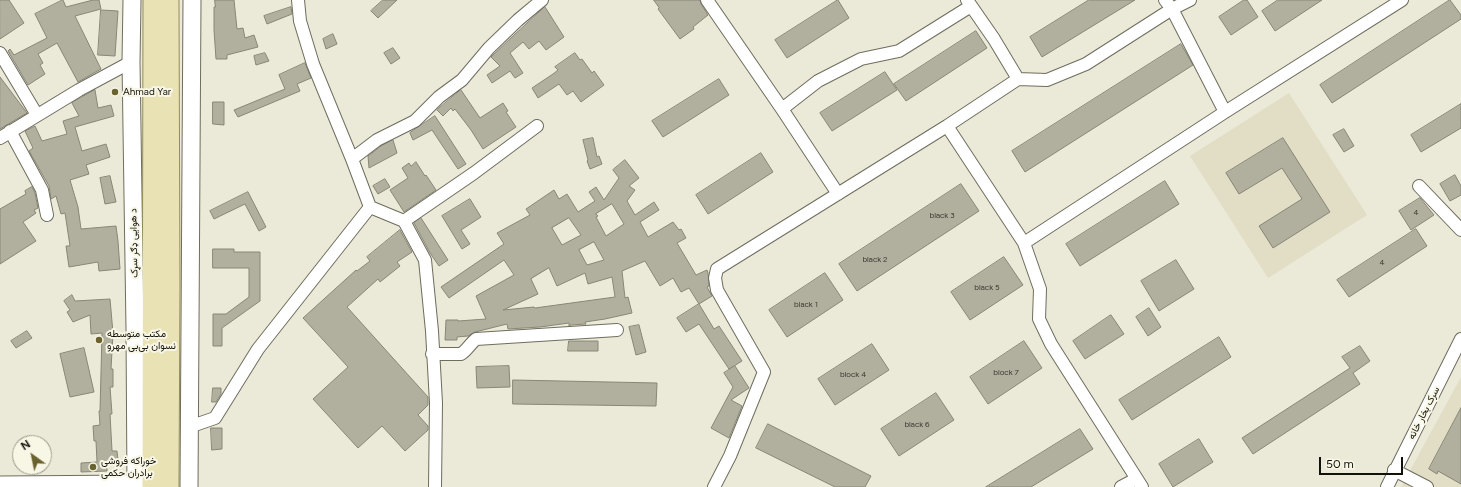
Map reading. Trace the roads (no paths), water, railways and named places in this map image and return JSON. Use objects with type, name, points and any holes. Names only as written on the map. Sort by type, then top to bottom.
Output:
[{"type":"main road","name":"د هوایی ډګر سړک","points":[[132,0],[131,62],[142,486]]},
{"type":"main road","points":[[0,484],[142,486],[153,0]]},
{"type":"main road","points":[[168,487],[170,286],[169,0]]},
{"type":"main road","points":[[189,487],[192,0]]},
{"type":"street","points":[[298,0],[300,21],[313,64],[370,207],[404,221],[424,260],[432,331],[432,354],[436,403],[434,487]]},
{"type":"street","points":[[352,159],[376,140],[415,121],[439,97],[462,80],[494,43],[542,0]]},
{"type":"street","points":[[707,0],[838,194]]},
{"type":"street","points":[[714,487],[730,456],[764,372],[717,290],[715,278],[717,269],[947,126],[1018,79],[1047,80],[1086,64],[1169,5],[1190,0]]},
{"type":"street","points":[[1024,243],[1225,112],[1402,0]]},
{"type":"street","points":[[782,109],[818,81],[862,59],[899,51],[969,3],[994,39],[1018,79]]},
{"type":"street","points":[[1169,5],[1225,112]]},
{"type":"street","points":[[0,53],[37,115]]},
{"type":"street","points":[[47,214],[42,190],[5,135],[79,90],[131,62]]},
{"type":"street","points":[[404,221],[474,173],[537,126]]},
{"type":"street","points":[[947,126],[1024,243],[1040,289],[1039,319],[1051,344],[1139,483],[1121,487]]},
{"type":"street","points":[[1419,186],[1461,230]]},
{"type":"street","points":[[189,427],[215,418],[258,349],[370,207]]},
{"type":"street","points":[[432,354],[461,354],[465,351],[469,344],[476,339],[617,330]]},
{"type":"street","name":"سرک بخار خانه","points":[[1387,487],[1394,470],[1461,339]]},
{"type":"street","points":[[1394,470],[1427,487]]},
{"type":"place","name":"Ahmad Yar","points":[[115,92]]},
{"type":"place","name":"مکتب متوسطه نسوان بی‌بی مهرو","points":[[99,340]]},
{"type":"place","name":"خوراکه فروشی برادران حکمی","points":[[93,467]]}]
